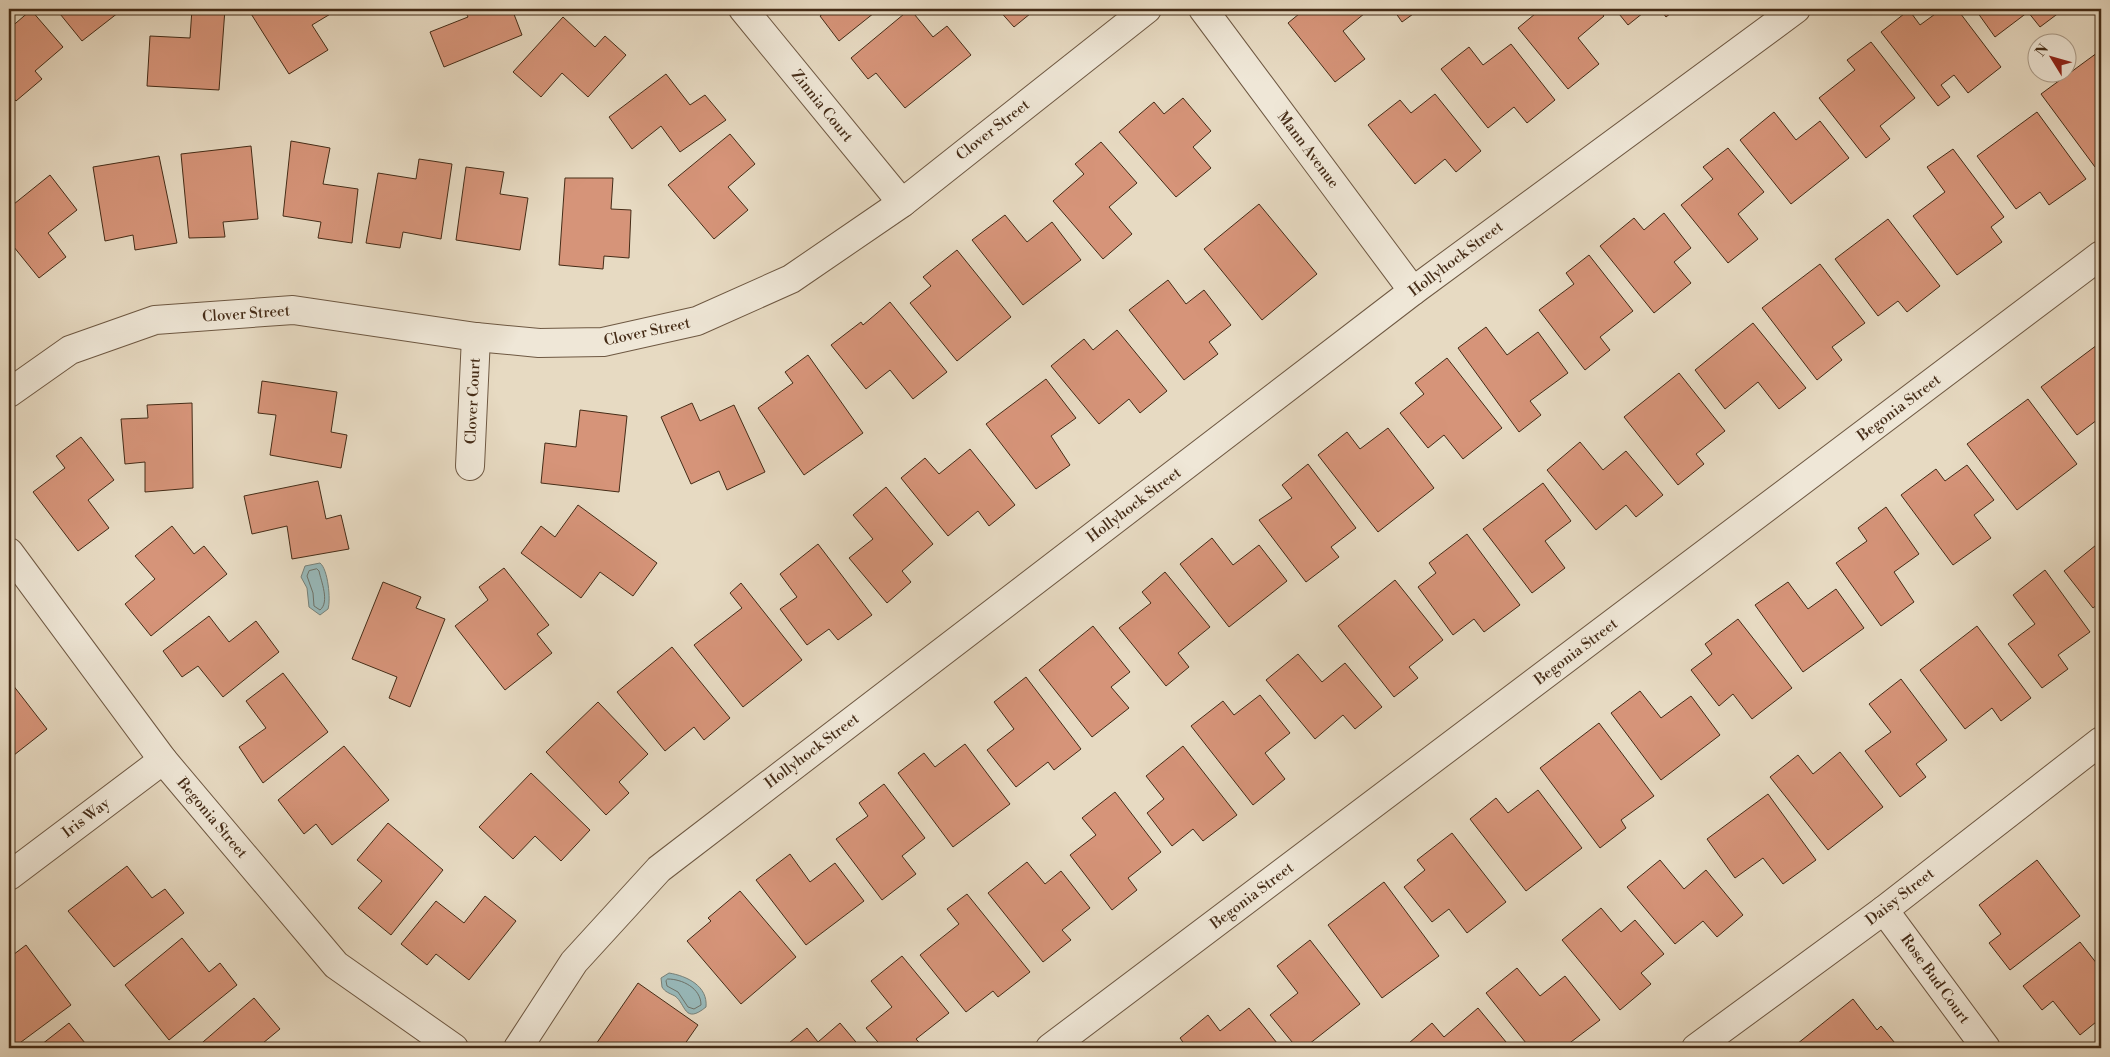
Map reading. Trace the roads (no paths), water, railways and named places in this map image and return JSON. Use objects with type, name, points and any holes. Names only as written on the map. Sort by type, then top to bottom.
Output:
[{"type":"street","name":"Zinnia Court","points":[[743,9],[902,203]]},
{"type":"street","name":"Clover Street","points":[[9,393],[70,350],[155,320],[293,310],[476,337],[539,343],[603,342],[697,321],[790,279],[902,203],[1147,9]]},
{"type":"street","name":"Mann Avenue","points":[[1203,9],[1413,291]]},
{"type":"street","name":"Hollyhock Street","points":[[518,1048],[574,962],[659,869],[1413,291],[1796,9]]},
{"type":"street","name":"Begonia Street","points":[[1050,1048],[2101,256]]},
{"type":"street","name":"Clover Court","points":[[470,466],[476,337]]},
{"type":"street","name":"Begonia Street","points":[[9,552],[162,760],[336,964],[454,1048]]},
{"type":"street","name":"Daisy Street","points":[[1696,1048],[1884,910],[2101,741]]},
{"type":"street","name":"Iris Way","points":[[9,876],[162,760]]},
{"type":"street","name":"Rose Bud Court","points":[[1884,910],[1986,1048]]},
{"type":"water","points":[[320,563],[327,578],[329,599],[328,609],[320,615],[309,607],[307,588],[301,577],[305,566]]},
{"type":"water","points":[[669,973],[695,983],[704,993],[706,1007],[699,1012],[689,1014],[675,996],[662,987],[661,978]]}]
